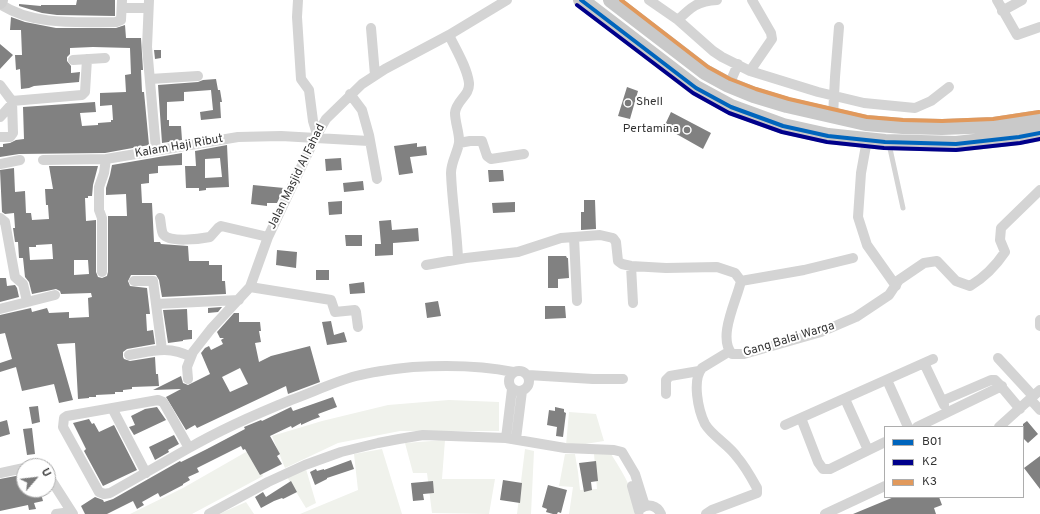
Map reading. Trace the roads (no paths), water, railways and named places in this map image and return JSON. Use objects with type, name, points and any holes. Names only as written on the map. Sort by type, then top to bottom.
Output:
[{"type":"main road","points":[[581,0],[696,88],[731,107],[782,126],[828,136],[889,142],[956,144],[1019,138],[1040,133]]},
{"type":"main road","points":[[611,0],[705,72],[729,85],[754,95],[787,105],[866,123],[895,126],[942,127],[994,125],[1040,118]]},
{"type":"street","points":[[298,0],[297,17],[301,79],[309,90],[316,136]]},
{"type":"street","name":"Jalan Masjid Al Fahad","points":[[188,379],[187,367],[196,348],[211,329],[250,287],[268,237],[316,136],[326,120],[350,94],[375,75],[449,35],[507,0]]},
{"type":"street","points":[[649,0],[678,20],[713,51],[722,57],[750,70],[778,80],[864,103],[915,108],[931,101],[948,87]]},
{"type":"street","points":[[678,20],[693,6],[706,0],[717,0]]},
{"type":"street","points":[[750,70],[772,39],[771,33],[752,0]]},
{"type":"street","points":[[997,0],[1017,36],[1040,27]]},
{"type":"street","points":[[1002,11],[1022,0]]},
{"type":"street","points":[[0,2],[10,10],[24,16],[67,22],[119,21],[121,20],[122,4],[149,4],[147,47],[156,150]]},
{"type":"street","points":[[833,116],[839,27]]},
{"type":"street","points":[[371,28],[375,75]]},
{"type":"street","points":[[449,35],[466,72],[469,85],[467,92],[456,107],[455,114],[459,143],[452,166],[452,173],[458,259]]},
{"type":"street","points":[[73,60],[105,58]]},
{"type":"street","points":[[0,117],[12,102],[82,95],[85,92],[87,59]]},
{"type":"street","points":[[729,85],[738,64]]},
{"type":"street","points":[[150,79],[198,76]]},
{"type":"street","points":[[0,85],[12,102],[12,133],[10,137],[0,137]]},
{"type":"street","points":[[350,94],[362,110],[377,179]]},
{"type":"street","points":[[895,126],[897,107]]},
{"type":"street","name":"Kalam Haji Ribut","points":[[43,160],[106,159],[238,137],[316,136],[369,141]]},
{"type":"street","points":[[459,143],[475,140],[482,141],[487,156],[491,159],[524,154]]},
{"type":"street","points":[[867,140],[861,173],[858,217],[867,245],[896,286]]},
{"type":"street","points":[[102,272],[102,218],[99,210],[99,187],[102,183],[106,159]]},
{"type":"street","points":[[0,164],[20,160]]},
{"type":"street","name":"Gang Balai Warga","points":[[741,281],[727,328],[726,339],[732,354],[737,355],[821,332],[856,317],[889,294],[900,280],[924,262],[937,261],[956,281],[970,286],[982,279],[996,265],[1005,252],[1000,240],[1001,228],[1040,190]]},
{"type":"street","points":[[0,218],[5,222],[15,277],[23,284],[27,301]]},
{"type":"street","points":[[160,218],[163,233],[167,238],[173,240],[210,237],[221,226],[268,237]]},
{"type":"street","points":[[426,265],[458,259],[518,252],[561,238],[600,235],[613,238],[616,242],[618,261],[622,264],[631,266],[717,267],[735,273],[741,281],[804,270],[854,258]]},
{"type":"street","points":[[574,237],[578,301]]},
{"type":"street","points":[[631,266],[633,303]]},
{"type":"street","points":[[134,281],[153,281],[162,350]]},
{"type":"street","points":[[250,287],[331,300],[335,312],[355,310],[358,327]]},
{"type":"street","points":[[0,309],[55,295]]},
{"type":"street","points":[[156,304],[239,300]]},
{"type":"street","points":[[1040,320],[1040,326]]},
{"type":"street","points":[[129,355],[172,350],[182,352],[191,357]]},
{"type":"street","points":[[666,394],[666,380],[670,376],[699,371],[730,351]]},
{"type":"street","points":[[998,358],[1035,395],[1040,410]]},
{"type":"street","points":[[786,425],[929,361],[947,413]]},
{"type":"street","points":[[189,448],[163,402],[158,400],[67,416],[64,418],[63,427],[99,492],[104,494],[110,493],[146,473],[189,448],[213,434],[265,410],[336,382],[364,374],[395,369],[446,365],[477,366],[513,372],[521,371],[528,375],[592,380],[623,378]]},
{"type":"street","points":[[699,371],[696,388],[699,405],[706,424],[737,456],[757,488],[757,493],[712,510],[706,514]]},
{"type":"street","points":[[513,372],[508,380],[509,386],[517,390],[526,389],[529,384],[528,375]]},
{"type":"street","points":[[887,380],[908,426]]},
{"type":"street","points":[[942,401],[986,381],[995,380],[1002,386],[1020,409]]},
{"type":"street","points":[[919,426],[1002,386]]},
{"type":"street","points":[[511,439],[517,390]]},
{"type":"street","points":[[1000,426],[1035,395]]},
{"type":"street","points":[[845,399],[868,450]]},
{"type":"street","points":[[112,408],[146,473]]},
{"type":"street","points":[[801,418],[818,462],[823,469],[830,469],[884,442]]},
{"type":"street","points":[[209,514],[268,482],[305,465],[341,452],[378,442],[423,435],[511,439],[565,448],[614,450],[630,478],[641,510],[655,506],[661,514]]},
{"type":"street","points":[[0,473],[16,470]]},
{"type":"street","points":[[826,514],[884,486]]},
{"type":"street","points":[[56,488],[72,513],[56,514]]},
{"type":"lane","points":[[889,142],[903,208]]},
{"type":"place","name":"Shell","points":[[628,103]]},
{"type":"place","name":"Pertamina","points":[[687,130]]}]
